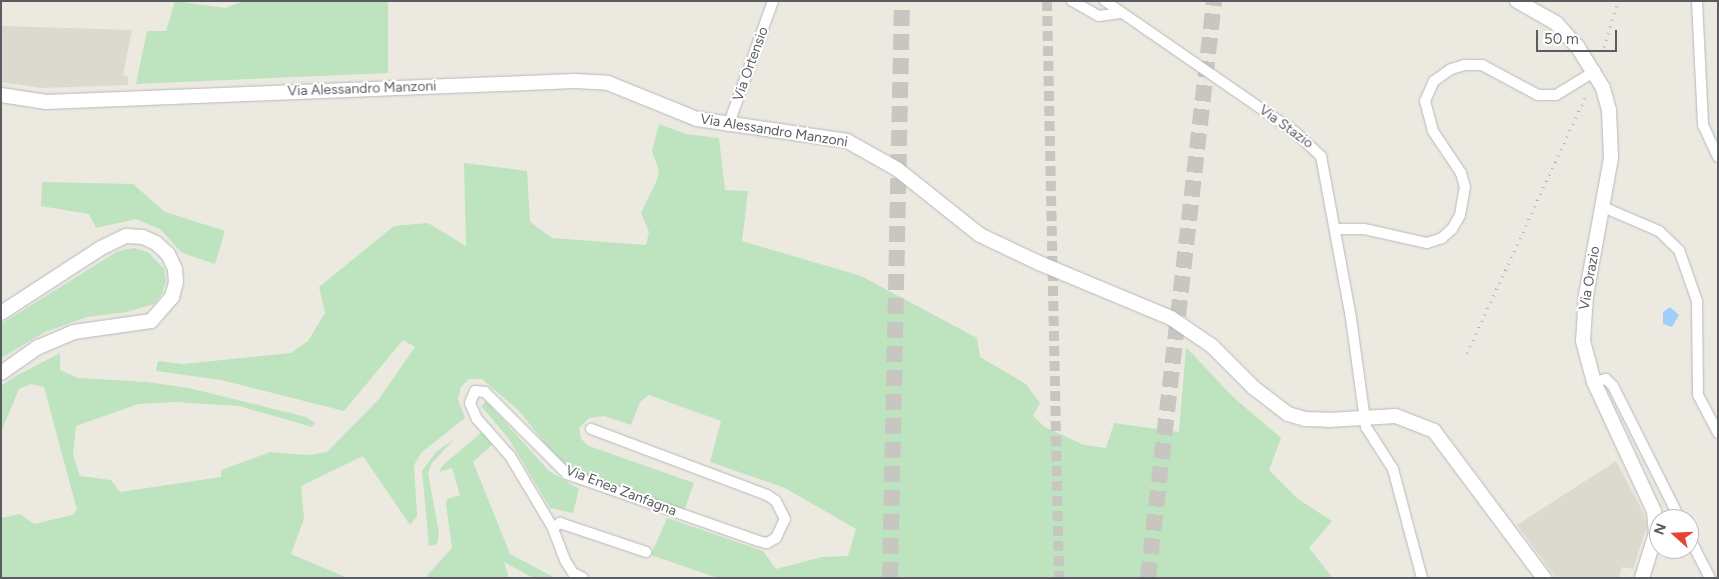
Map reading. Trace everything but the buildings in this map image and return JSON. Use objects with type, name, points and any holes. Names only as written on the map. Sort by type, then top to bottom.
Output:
[{"type":"street","name":"Via Ortensio","points":[[728,126],[773,1]]},
{"type":"street","points":[[1072,1],[1098,16],[1120,13]]},
{"type":"street","name":"Via Stazio","points":[[1105,1],[1312,145],[1326,166],[1366,427],[1394,469],[1422,578]]},
{"type":"street","name":"Via Orazio","points":[[1517,1],[1556,23],[1595,71],[1603,88],[1611,132],[1611,158],[1583,322],[1586,360],[1594,382],[1654,511],[1656,533],[1642,578]]},
{"type":"street","points":[[1698,1],[1703,125],[1718,157]]},
{"type":"street","points":[[1337,229],[1364,229],[1427,243],[1442,238],[1452,229],[1460,216],[1465,187],[1461,173],[1433,131],[1426,101],[1434,80],[1451,69],[1465,65],[1482,65],[1538,95],[1556,95],[1595,71]]},
{"type":"street","name":"Via Alessandro Manzoni","points":[[1,95],[46,102],[575,81],[608,83],[698,120],[854,144],[897,169],[980,235],[1039,264],[1171,318],[1212,346],[1254,388],[1288,414],[1305,419],[1396,416],[1434,431],[1544,578]]},
{"type":"street","points":[[1603,207],[1659,231],[1681,255],[1697,301],[1698,395],[1718,433]]},
{"type":"street","points":[[1,313],[101,248],[126,236],[143,237],[156,243],[168,254],[175,269],[176,282],[172,297],[151,321],[74,332],[38,347],[1,373]]},
{"type":"street","points":[[1594,382],[1606,379],[1613,386],[1675,509]]},
{"type":"street","name":"Via Enea Zanfagna","points":[[583,578],[573,572],[565,560],[552,528],[510,456],[478,419],[470,403],[475,391],[485,392],[567,474],[758,542],[773,540],[784,525],[785,514],[776,501],[767,495],[591,429]]},
{"type":"street","points":[[552,528],[560,523],[646,552]]},
{"type":"street","points":[[1699,557],[1710,578]]},
{"type":"shaded area","points":[[1,26],[132,30],[123,75],[128,76],[128,85],[41,88],[1,82]]},
{"type":"shaded area","points":[[1616,461],[1644,514],[1647,526],[1633,569],[1622,567],[1619,578],[1556,578],[1517,525]]},
{"type":"green space","points":[[175,1],[225,8],[243,1],[388,1],[388,73],[136,84],[147,31],[166,31]]},
{"type":"green space","points":[[659,124],[686,134],[719,138],[725,190],[748,191],[742,241],[861,276],[977,338],[980,357],[1026,384],[1040,403],[1033,416],[1045,427],[1084,445],[1106,448],[1114,423],[1179,432],[1186,347],[1232,396],[1281,438],[1269,470],[1298,499],[1332,521],[1309,548],[1333,578],[718,578],[651,555],[667,518],[763,551],[776,569],[822,557],[848,556],[856,529],[785,488],[710,462],[721,421],[649,395],[640,402],[631,425],[604,416],[589,418],[579,428],[581,439],[589,446],[694,483],[683,514],[568,472],[519,411],[482,379],[469,379],[461,387],[458,399],[465,418],[422,452],[414,465],[417,516],[410,525],[363,456],[301,486],[304,519],[291,554],[348,578],[1,578],[1,518],[20,514],[34,524],[72,515],[77,510],[44,387],[31,384],[19,389],[1,432],[1,386],[60,353],[60,370],[78,378],[147,382],[189,388],[306,417],[315,423],[312,427],[239,406],[174,402],[138,404],[76,426],[73,455],[80,476],[111,480],[120,492],[221,477],[221,470],[270,452],[307,455],[327,452],[379,399],[415,347],[403,340],[344,411],[221,380],[156,371],[158,361],[183,364],[291,353],[308,341],[325,313],[319,287],[394,226],[428,223],[466,246],[464,163],[527,171],[530,222],[552,238],[646,245],[649,232],[641,213],[657,180],[659,171],[652,151]]},
{"type":"green space","points":[[42,182],[133,184],[165,212],[225,231],[215,264],[182,253],[160,229],[136,219],[96,228],[89,214],[41,206]]},
{"type":"green space","points":[[134,248],[148,252],[164,269],[166,281],[162,294],[154,304],[127,312],[87,317],[45,332],[1,358],[1,324],[118,251]]},
{"type":"green space","points":[[486,401],[549,471],[579,489],[573,513],[550,508],[509,439],[481,406]]},
{"type":"green space","points":[[483,431],[494,443],[473,462],[510,554],[555,578],[533,578],[504,562],[509,578],[425,578],[452,548],[446,504],[447,499],[460,495],[452,468],[440,472],[441,467]]},
{"type":"green space","points":[[454,439],[432,463],[428,473],[439,533],[437,544],[429,546],[422,471],[436,452]]},
{"type":"water","points":[[1670,307],[1679,315],[1672,327],[1663,324],[1663,312]]},
{"type":"tunnel","points":[[890,578],[902,1]]},
{"type":"tunnel","points":[[1047,1],[1059,578]]},
{"type":"tunnel","points":[[1148,578],[1214,1]]},
{"type":"railway","points":[[1604,47],[1618,1]]},
{"type":"railway","points":[[1467,353],[1587,93]]}]
